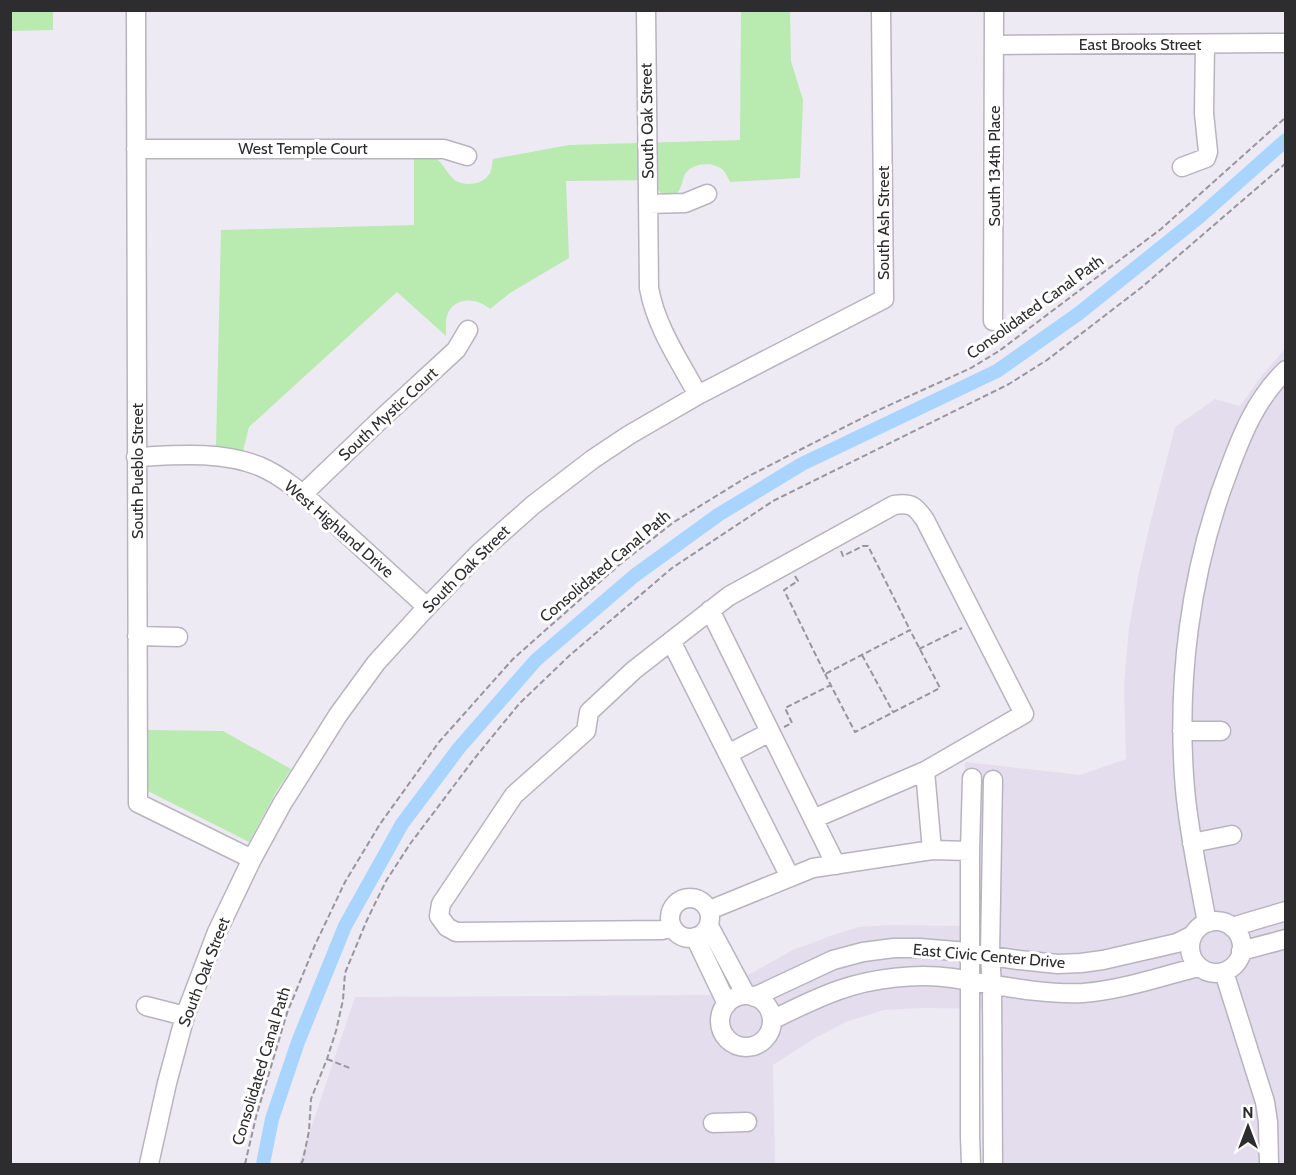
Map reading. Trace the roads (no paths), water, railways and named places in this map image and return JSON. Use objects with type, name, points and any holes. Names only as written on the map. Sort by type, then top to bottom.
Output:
[{"type":"street","name":"South Pueblo Street","points":[[136,10],[138,803],[252,859]]},
{"type":"street","name":"South Oak Street","points":[[149,1164],[185,1016],[218,932],[252,859],[282,804],[338,715],[376,663],[427,607],[507,528],[560,484],[629,435],[698,395],[658,322],[649,288],[646,10]]},
{"type":"street","name":"South Ash Street","points":[[698,395],[884,299],[881,10]]},
{"type":"street","name":"South 134th Place","points":[[993,321],[994,10]]},
{"type":"street","name":"East Brooks Street","points":[[994,45],[1286,43]]},
{"type":"street","points":[[1182,168],[1206,158],[1208,152],[1204,113],[1205,44]]},
{"type":"street","name":"West Temple Court","points":[[136,149],[444,148],[467,156]]},
{"type":"street","points":[[648,204],[684,203],[707,194]]},
{"type":"street","name":"South Mystic Court","points":[[303,494],[456,350],[468,330]]},
{"type":"street","points":[[1207,923],[1185,790],[1182,731],[1189,628],[1197,581],[1212,519],[1224,482],[1249,419],[1263,396],[1286,370]]},
{"type":"street","name":"West Highland Drive","points":[[136,456],[202,454],[220,456],[273,473],[303,494],[427,607]]},
{"type":"street","points":[[813,819],[925,771],[1024,714],[925,520],[916,507],[904,503],[894,505],[729,596],[633,670],[589,712],[586,731],[514,795],[441,904],[439,916],[447,927],[456,932],[669,928],[685,937],[707,918],[813,868],[932,850],[970,851]]},
{"type":"street","points":[[710,610],[836,865]]},
{"type":"street","points":[[137,636],[178,637]]},
{"type":"street","points":[[671,641],[790,877]]},
{"type":"street","points":[[1182,731],[1221,731]]},
{"type":"street","points":[[728,754],[770,732]]},
{"type":"street","points":[[925,771],[932,850]]},
{"type":"street","points":[[971,1164],[970,851],[972,778]]},
{"type":"street","points":[[993,780],[990,955],[993,1164]]},
{"type":"street","points":[[1192,843],[1232,835]]},
{"type":"street","points":[[669,928],[670,911],[674,905],[685,898],[698,899],[750,996],[761,1000],[771,1012],[772,1028],[768,1036],[755,1046],[741,1046],[730,1041],[723,1031],[722,1014],[727,1004],[707,918]]},
{"type":"street","points":[[1232,927],[1286,910]]},
{"type":"street","points":[[1220,922],[1232,927],[1240,938],[1241,951],[1236,964],[1224,972],[1215,973],[1199,967],[1190,952],[1193,935],[1207,923],[1220,922]]},
{"type":"street","name":"East Civic Center Drive","points":[[727,1004],[733,999],[750,996],[833,960],[863,952],[919,948],[1059,964],[1081,963],[1177,943],[1193,935]]},
{"type":"street","points":[[1241,951],[1286,939]]},
{"type":"street","name":"East Civic Center Drive","points":[[772,1020],[812,1000],[842,989],[897,978],[918,976],[950,978],[992,985],[1082,993],[1110,990],[1199,967]]},
{"type":"street","points":[[1224,972],[1264,1102],[1268,1122],[1269,1164]]},
{"type":"street","points":[[146,1006],[185,1016]]},
{"type":"street","points":[[713,1123],[747,1122]]},
{"type":"waterway","points":[[263,1164],[272,1119],[298,1042],[345,926],[402,824],[459,748],[536,660],[634,576],[718,515],[802,464],[997,371],[1078,314],[1198,218],[1286,140]]}]
